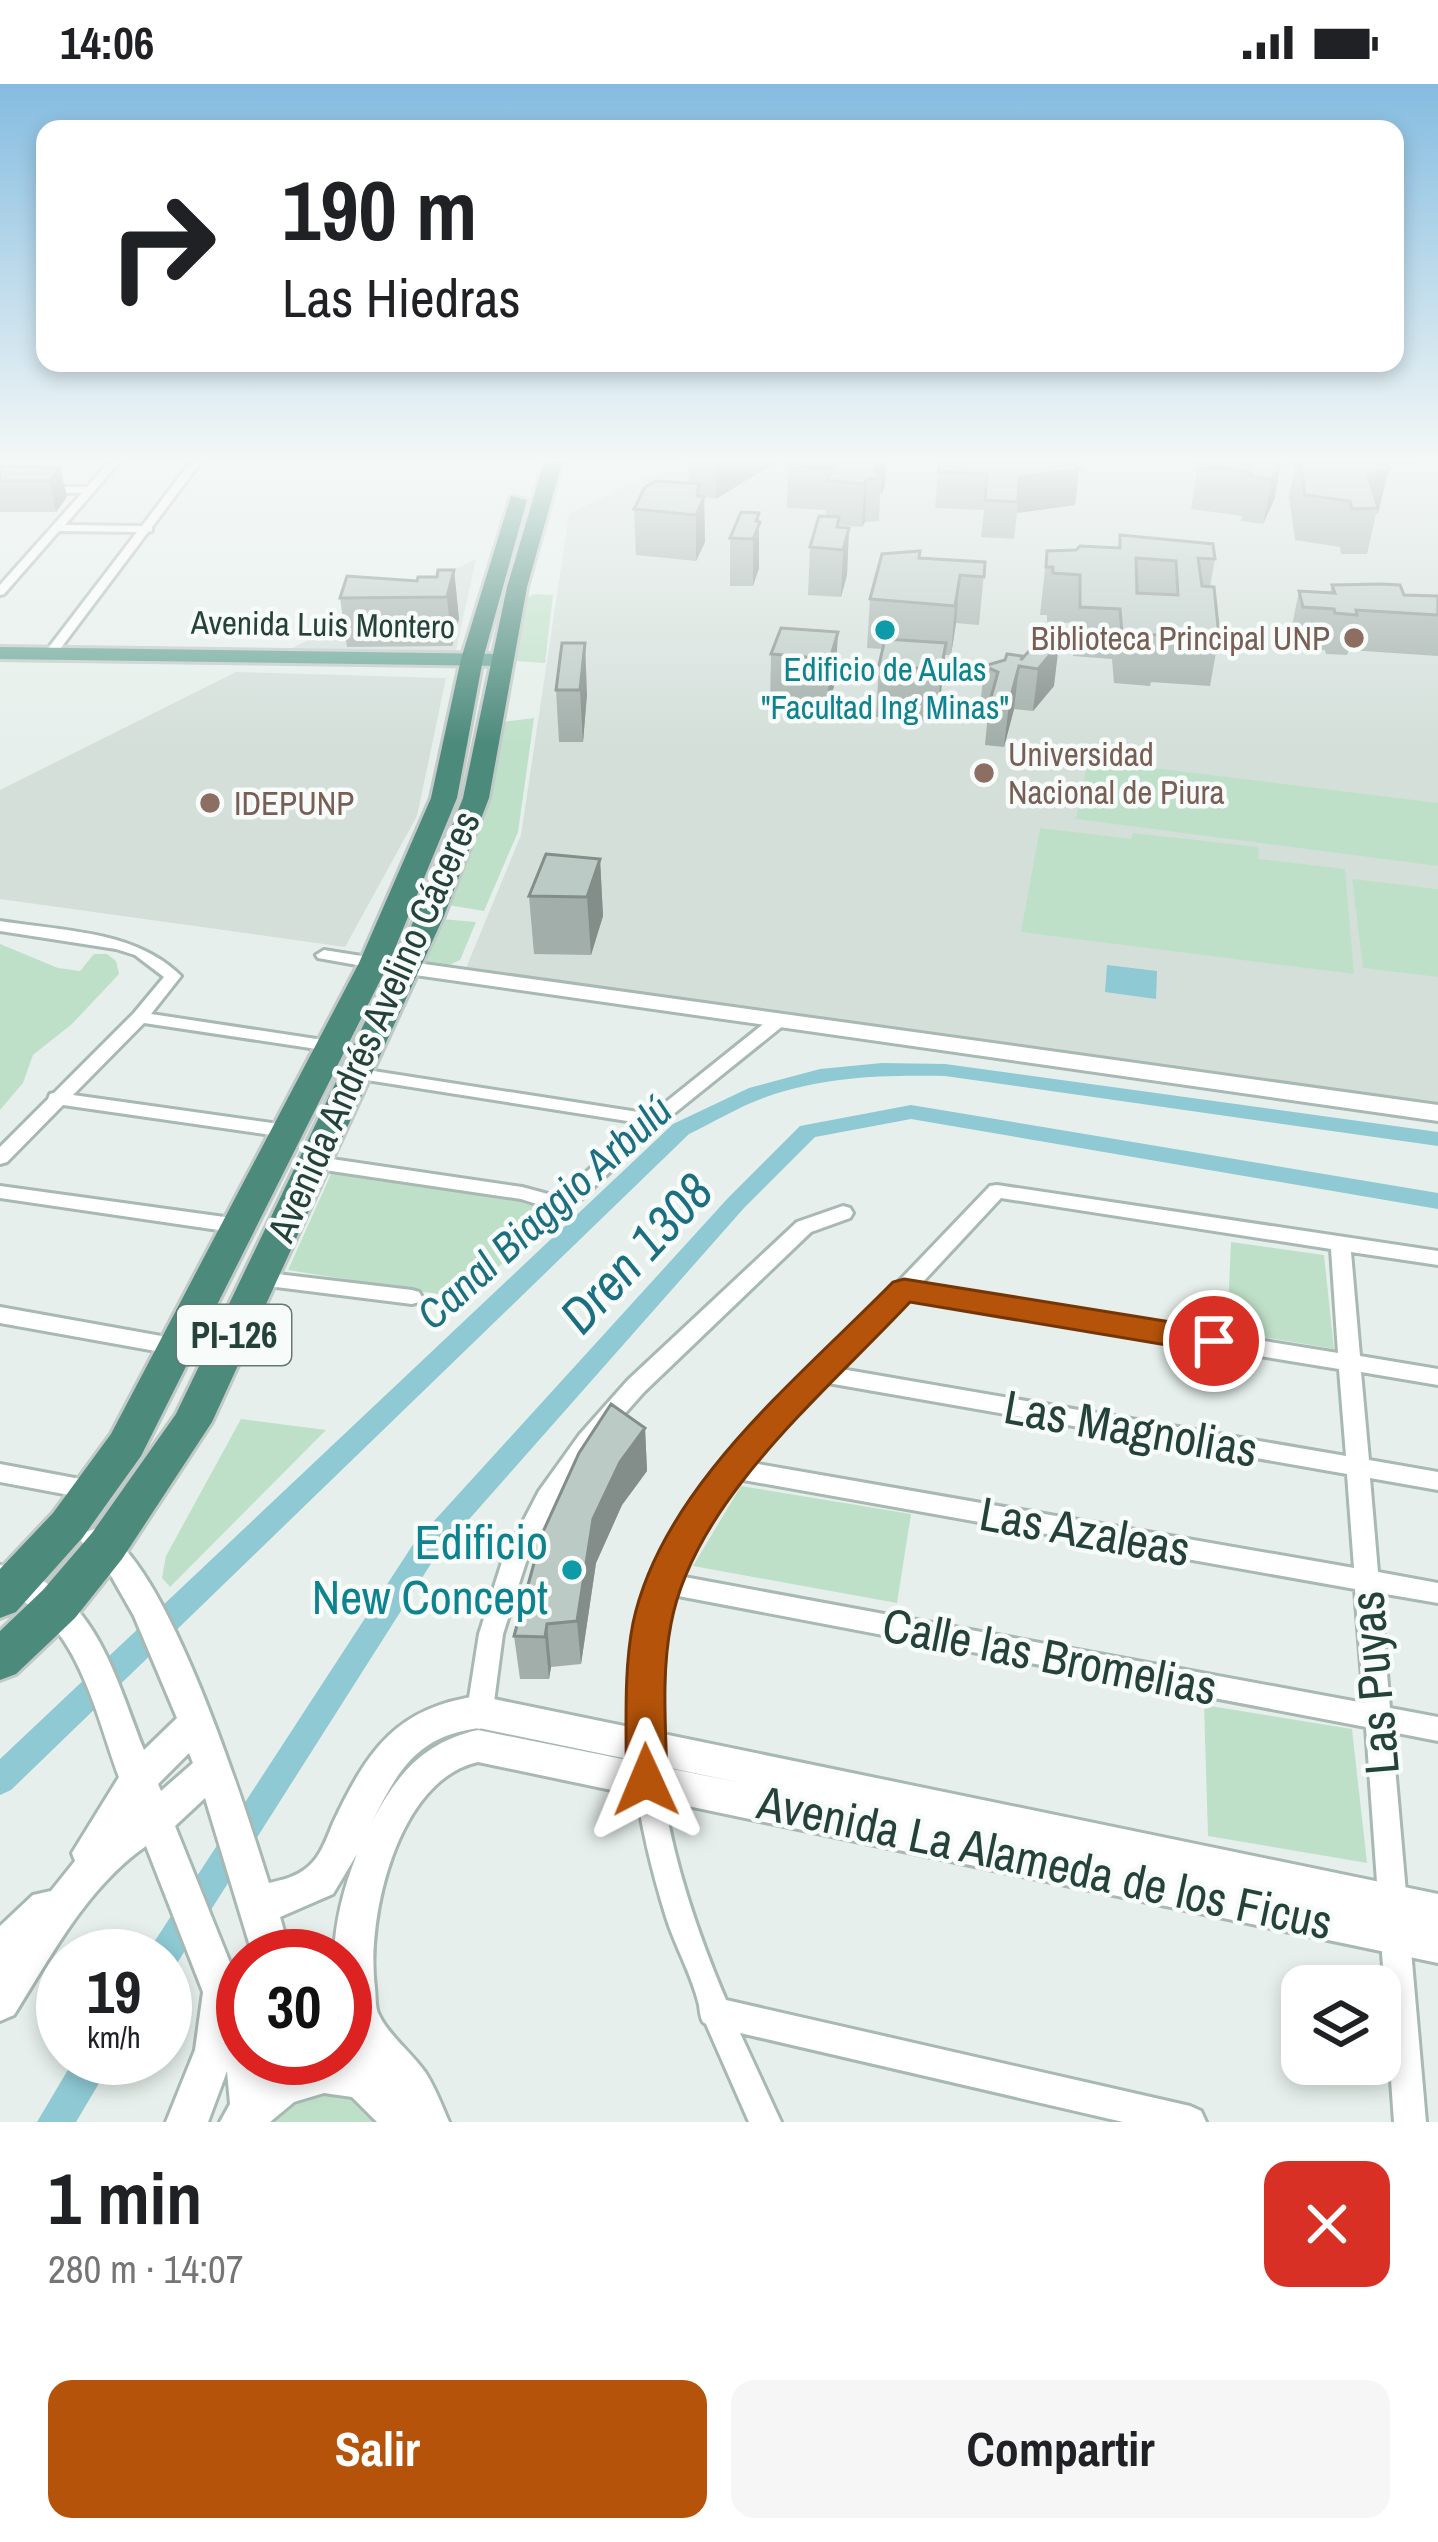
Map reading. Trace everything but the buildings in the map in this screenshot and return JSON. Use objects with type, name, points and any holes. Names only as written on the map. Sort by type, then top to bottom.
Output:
[{"type":"highway","name":"Avenida Andrés Avelino Cáceres","points":[[389,965],[444,798],[470,666],[504,554]]},
{"type":"highway","name":"Avenida Andrés Avelino Cáceres","points":[[0,1660],[59,1604],[107,1546],[192,1422],[311,1162],[342,1059],[389,965],[458,851],[476,798],[526,554]]},
{"type":"highway","name":"Avenida Andrés Avelino Cáceres","points":[[6,1586],[68,1526],[96,1491],[178,1347],[286,1131],[342,1059]]},
{"type":"main road","name":"Avenida Luis Montero","points":[[0,653],[470,666]]},
{"type":"main road","name":"Avenida Luis Montero","points":[[0,663],[501,666]]},
{"type":"street","points":[[0,592],[33,554]]},
{"type":"street","points":[[50,654],[128,554]]},
{"type":"street","points":[[0,926],[142,952],[173,976],[140,1017],[0,1157]]},
{"type":"street","points":[[324,955],[1438,1113]]},
{"type":"street","points":[[140,1017],[655,1120]]},
{"type":"street","points":[[311,1162],[521,1193],[562,1205],[655,1120],[778,1021]]},
{"type":"street","points":[[56,1098],[286,1131]]},
{"type":"street","points":[[765,2122],[713,2012],[676,1916],[646,1764],[646,1664],[662,1583],[696,1514],[733,1469],[998,1191],[1438,1258]]},
{"type":"street","points":[[0,1192],[239,1226]]},
{"type":"street","points":[[353,1929],[372,1854],[406,1795],[436,1760],[479,1729],[501,1594],[538,1508],[572,1455],[616,1406],[804,1227],[843,1213]]},
{"type":"street","name":"Las Puyas","points":[[1340,1244],[1410,2122]]},
{"type":"street","points":[[260,1279],[412,1298]]},
{"type":"street","points":[[904,1290],[1438,1377]]},
{"type":"street","points":[[0,1315],[178,1347]]},
{"type":"street","name":"Las Magnolias","points":[[823,1374],[1438,1481]]},
{"type":"street","name":"Las Azaleas","points":[[733,1469],[1438,1593]]},
{"type":"street","points":[[0,1474],[96,1491]]},
{"type":"street","points":[[68,1526],[107,1546],[140,1591],[190,1708],[265,1929]]},
{"type":"street","name":"Calle las Bromelias","points":[[662,1583],[1438,1729]]},
{"type":"street","points":[[6,1586],[59,1604],[89,1654],[164,1834],[216,1977]]},
{"type":"street","points":[[0,1952],[47,1908],[104,1835],[190,1708]]},
{"type":"street","name":"Avenida La Alameda de los Ficus","points":[[256,1898],[291,1897],[332,1868],[389,1757],[408,1736],[449,1713],[479,1729],[1393,1919],[1438,1944]]},
{"type":"street","points":[[0,2001],[54,1917],[90,1872],[117,1845],[164,1834],[213,1777]]},
{"type":"street","name":"Avenida La Alameda de los Ficus","points":[[1393,1919],[1438,1913]]},
{"type":"street","points":[[713,2012],[1190,2122]]},
{"type":"street","points":[[372,2039],[413,2089],[428,2122]]},
{"type":"street","points":[[188,2122],[216,2042]]},
{"type":"street","points":[[246,2085],[246,2116]]},
{"type":"street","points":[[246,2116],[287,2085]]},
{"type":"street","points":[[361,2085],[401,2122]]},
{"type":"shaded area","name":"Universidad Nacional de Piura","points":[[563,554],[1438,554],[1438,1106],[464,973],[521,835]]},
{"type":"shaded area","points":[[476,559],[455,655],[284,652]]},
{"type":"shaded area","name":"IDEPUNP","points":[[236,672],[446,678],[417,816],[345,947],[0,899],[0,790]]},
{"type":"green space","points":[[553,595],[545,663],[515,661],[528,597]]},
{"type":"green space","points":[[0,657],[449,664],[452,667],[0,662]]},
{"type":"green space","points":[[534,718],[518,832],[484,911],[448,905],[488,807],[502,722]]},
{"type":"green space","points":[[1088,760],[1438,803],[1438,866],[1076,819]]},
{"type":"green space","points":[[1040,828],[1258,847],[1259,859],[1345,869],[1354,974],[1021,932]]},
{"type":"green space","points":[[1352,879],[1438,889],[1438,977],[1363,968]]},
{"type":"green space","points":[[441,919],[476,922],[460,960],[445,967],[419,962]]},
{"type":"green space","points":[[0,944],[58,968],[80,971],[94,954],[107,954],[116,961],[119,974],[72,1024],[33,1055],[23,1083],[0,1110]]},
{"type":"green space","points":[[332,1172],[494,1194],[558,1211],[458,1305],[437,1294],[288,1270]]},
{"type":"green space","points":[[1231,1242],[1324,1255],[1334,1349],[1227,1331]]},
{"type":"green space","points":[[241,1419],[326,1430],[170,1587],[162,1578],[166,1556]]},
{"type":"green space","points":[[741,1486],[911,1514],[897,1603],[693,1566]]},
{"type":"green space","points":[[1204,1705],[1352,1729],[1367,1863],[1208,1836]]},
{"type":"green space","points":[[331,2091],[355,2099],[378,2122],[263,2122],[305,2094]]},
{"type":"water","points":[[1107,965],[1157,971],[1156,999],[1105,992]]},
{"type":"waterway","name":"Canal Biaggio Arbulú","points":[[0,1780],[681,1129],[756,1093],[820,1075],[945,1070],[1438,1139]]},
{"type":"waterway","name":"Dren 1308","points":[[179,1929],[424,1551],[736,1203],[808,1131],[911,1112],[1438,1201]]},
{"type":"waterway","name":"Dren 1308","points":[[55,2122],[79,2085]]},
{"type":"place","name":"Edificio de Aulas \"Facultad Ing Minas\"","points":[[885,630]]},
{"type":"place","name":"Biblioteca Principal UNP","points":[[1354,638]]},
{"type":"place","name":"Universidad Nacional de Piura","points":[[984,773]]},
{"type":"place","name":"IDEPUNP","points":[[210,803]]},
{"type":"place","name":"Edificio New Concept","points":[[572,1570]]},
{"type":"route","points":[[646,1780],[646,1664],[652,1621],[673,1556],[696,1514],[733,1469],[904,1290],[1214,1341]]}]
